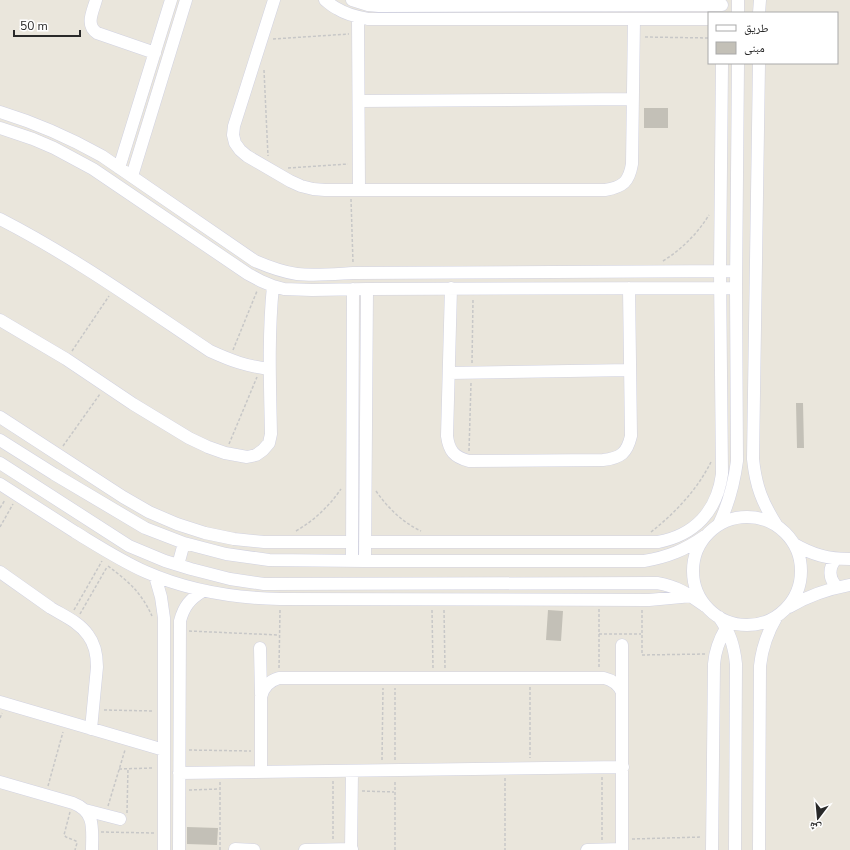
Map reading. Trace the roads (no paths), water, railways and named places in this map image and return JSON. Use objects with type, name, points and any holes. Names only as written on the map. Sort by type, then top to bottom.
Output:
[{"type":"street","points":[[96,0],[90,20],[91,28],[97,32],[155,52]]},
{"type":"street","points":[[119,168],[170,0]]},
{"type":"street","points":[[132,176],[186,0]]},
{"type":"street","points":[[274,0],[234,126],[233,134],[235,143],[247,156],[290,181],[313,189],[615,189],[624,183],[630,174],[632,164],[634,19]]},
{"type":"street","points":[[325,0],[347,14],[358,18],[368,19],[708,19]]},
{"type":"street","points":[[352,0],[368,5],[379,6],[545,3],[722,6]]},
{"type":"street","points":[[738,0],[738,12]]},
{"type":"street","points":[[759,12],[760,0]]},
{"type":"street","points":[[426,6],[426,19]]},
{"type":"street","points":[[355,190],[359,163],[358,18]]},
{"type":"street","points":[[366,542],[658,542],[675,538],[691,529],[698,524],[710,510],[721,484],[722,469],[720,271],[722,64]]},
{"type":"street","points":[[719,524],[725,512],[734,480],[737,461],[736,271],[738,64]]},
{"type":"street","points":[[759,64],[753,459],[755,477],[760,494],[767,510],[777,526]]},
{"type":"street","points":[[359,101],[633,99]]},
{"type":"street","points":[[0,112],[40,126],[102,156],[255,261],[282,271],[297,274],[736,271]]},
{"type":"street","points":[[0,128],[33,139],[74,158],[93,169],[248,274],[273,286],[297,289],[736,288]]},
{"type":"street","points":[[74,158],[82,145]]},
{"type":"street","points":[[0,219],[32,235],[68,257],[210,351],[229,360],[265,369]]},
{"type":"street","points":[[410,273],[411,288]]},
{"type":"street","points":[[0,320],[66,359],[133,404],[189,438],[225,453],[247,457],[256,455],[263,450],[269,443],[271,434],[265,369],[273,286]]},
{"type":"street","points":[[365,561],[367,288]]},
{"type":"street","points":[[451,288],[448,445],[453,453],[460,458],[469,461],[603,460],[614,459],[622,454],[628,446],[631,436],[629,288]]},
{"type":"street","points":[[352,561],[353,289]]},
{"type":"street","points":[[449,373],[630,370]]},
{"type":"street","points":[[0,417],[123,497],[149,512],[176,524],[205,533],[234,539],[264,542],[352,542]]},
{"type":"street","points":[[0,440],[145,528],[184,543],[248,558],[269,560],[352,561],[644,561],[658,559],[676,553],[694,544],[719,524],[730,519],[754,517],[766,520],[784,531],[794,544],[801,563],[800,579],[796,593],[791,602],[780,613],[770,628],[765,640],[760,666],[759,850]]},
{"type":"street","points":[[54,474],[61,456]]},
{"type":"street","points":[[0,463],[129,546],[165,561],[197,571],[230,579],[264,584],[657,583],[680,590],[692,596],[719,617],[733,623],[748,625],[763,622],[815,594],[837,587],[850,585]]},
{"type":"street","points":[[0,484],[109,558],[130,564],[155,576],[203,591],[241,597],[280,599],[642,600],[692,596]]},
{"type":"street","points":[[705,536],[695,555],[693,576],[699,597],[706,606]]},
{"type":"street","points":[[178,565],[184,543]]},
{"type":"street","points":[[794,544],[807,551],[822,556],[836,559],[850,559]]},
{"type":"street","points":[[836,559],[831,566],[830,575],[831,580],[837,587]]},
{"type":"street","points":[[0,572],[72,621],[88,634],[93,642],[96,650],[97,667],[91,729]]},
{"type":"street","points":[[155,576],[161,597],[164,618],[164,850]]},
{"type":"street","points":[[179,850],[180,621],[188,603],[194,596],[203,591]]},
{"type":"street","points":[[719,617],[731,640],[736,664],[735,850]]},
{"type":"street","points":[[712,850],[715,654],[721,636],[726,628]]},
{"type":"street","points":[[587,850],[602,850],[622,846],[622,645]]},
{"type":"street","points":[[260,648],[261,772]]},
{"type":"street","points":[[261,697],[267,684],[270,681],[279,678],[600,677],[613,681],[622,692]]},
{"type":"street","points":[[0,702],[164,750]]},
{"type":"street","points":[[179,773],[622,767]]},
{"type":"street","points":[[304,850],[352,850],[352,770]]},
{"type":"street","points":[[0,782],[73,803],[85,810],[89,814],[91,820],[92,850]]},
{"type":"street","points":[[85,810],[106,815],[124,816]]},
{"type":"street","points":[[235,849],[254,850]]}]
